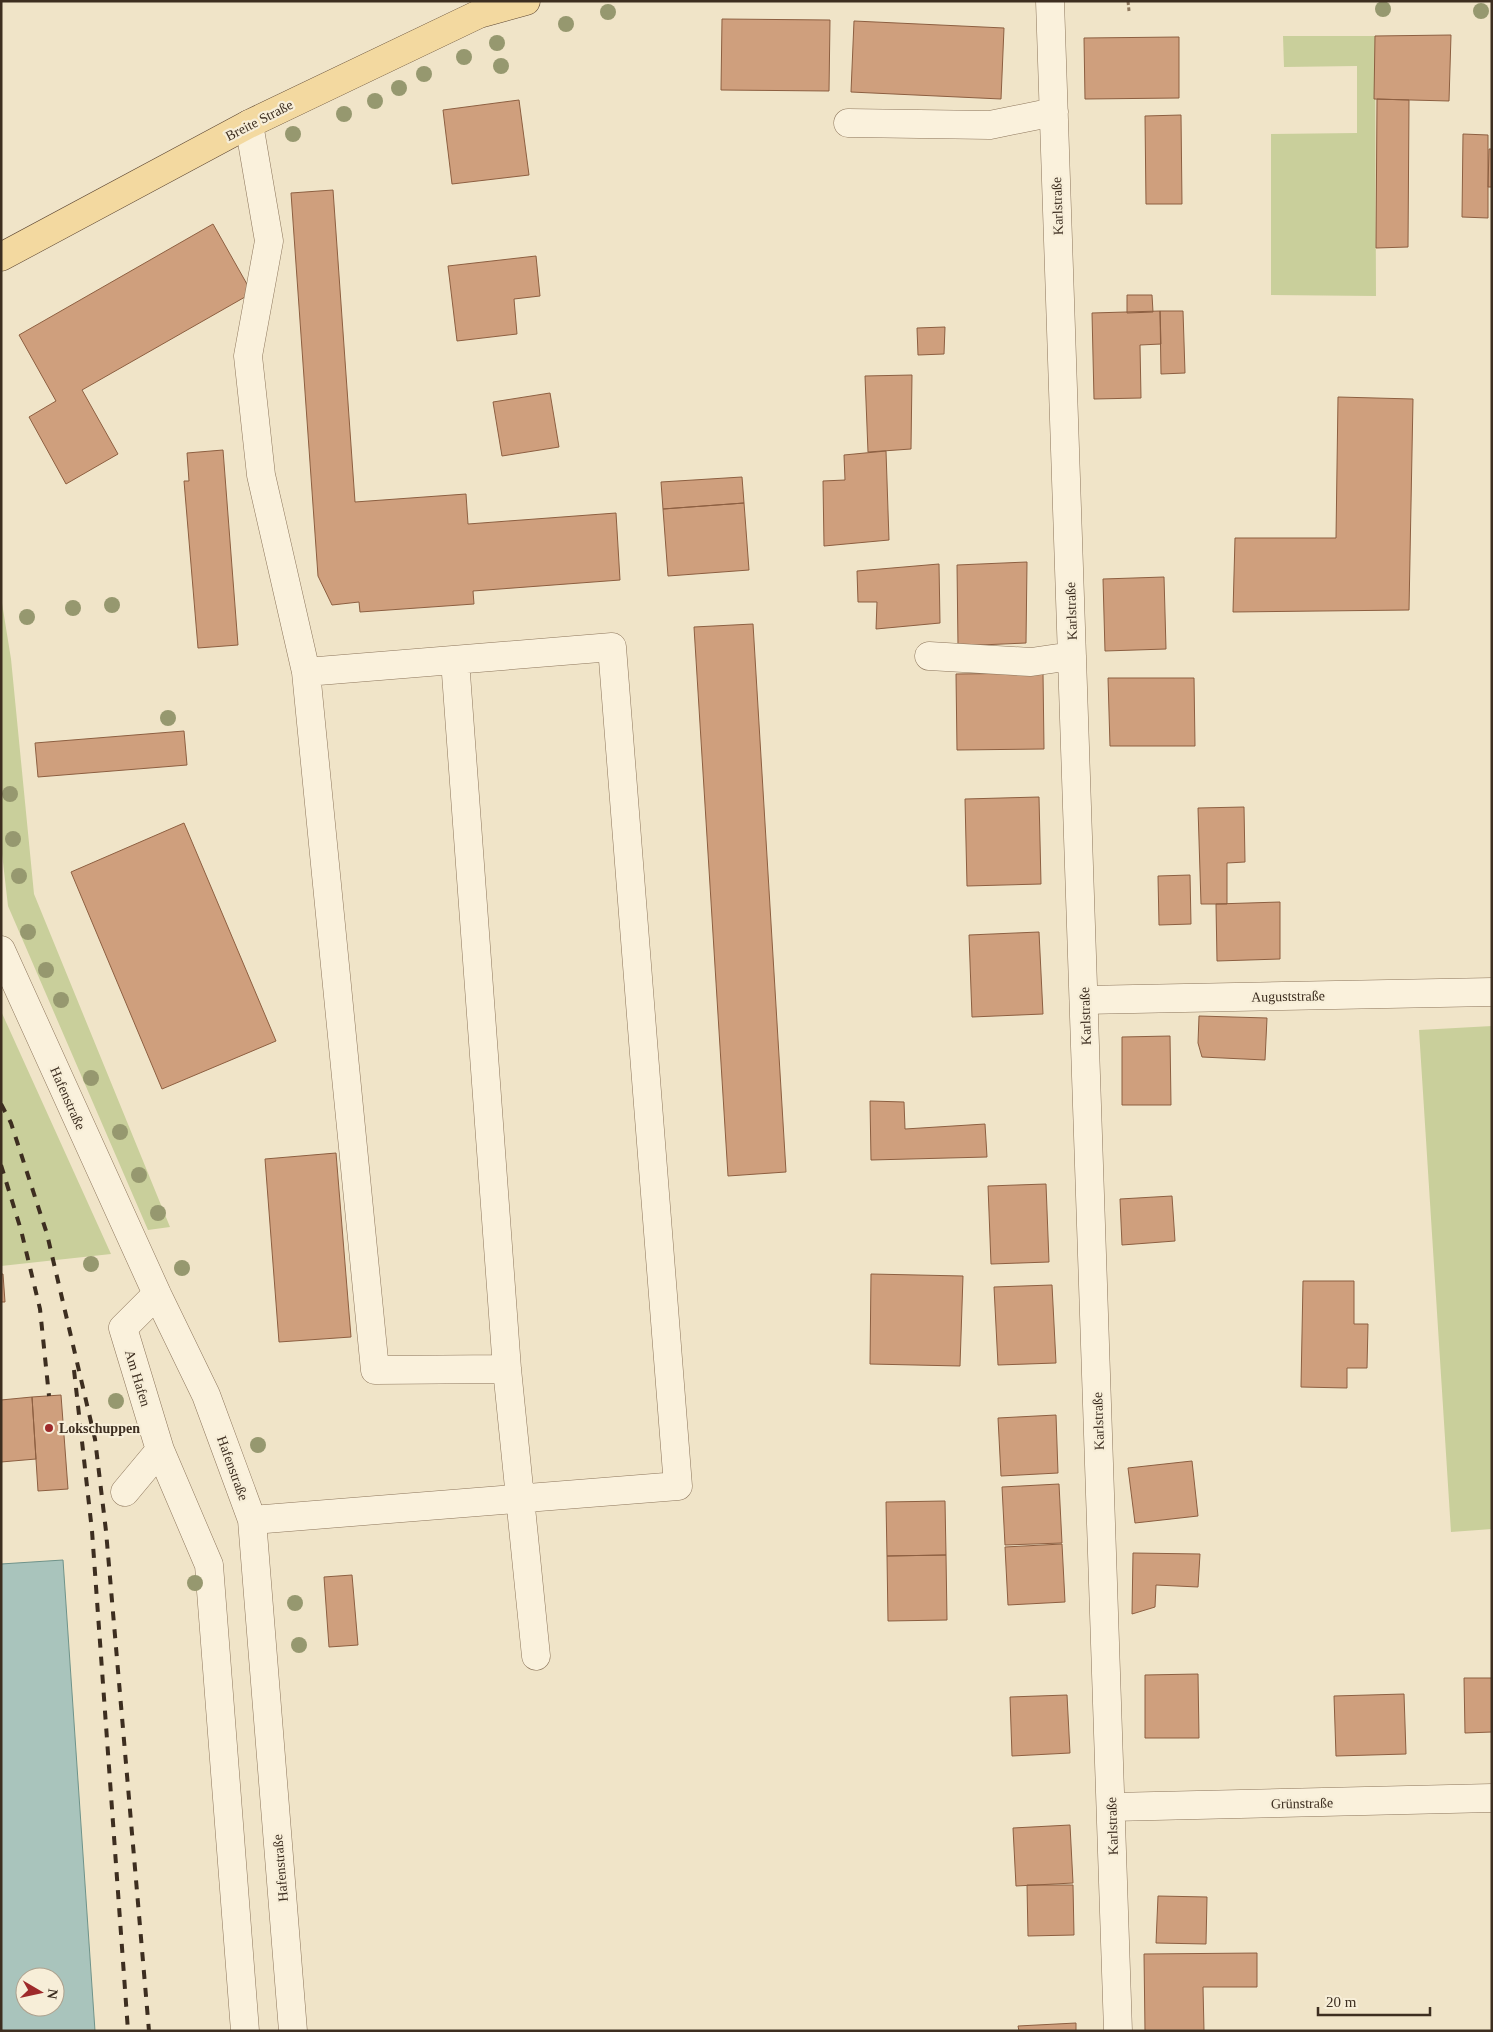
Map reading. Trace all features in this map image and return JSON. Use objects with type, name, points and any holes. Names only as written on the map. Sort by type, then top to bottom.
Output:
[{"type":"main road","name":"Breite Straße","points":[[1,257],[249,124],[479,14],[526,1]]},
{"type":"street","name":"Karlstraße","points":[[1050,1],[1112,1807],[1118,2031]]},
{"type":"street","points":[[848,123],[990,125],[1054,112]]},
{"type":"street","points":[[249,124],[269,241],[248,356],[261,475],[306,672],[375,1370],[507,1369]]},
{"type":"street","points":[[252,1520],[678,1486],[612,647],[306,672]]},
{"type":"street","points":[[929,656],[1032,662],[1072,656]]},
{"type":"street","points":[[455,660],[507,1369],[536,1656]]},
{"type":"street","name":"Hafenstraße","points":[[1,950],[157,1294],[206,1396],[252,1520],[294,2031]]},
{"type":"street","name":"Auguststraße","points":[[1084,1000],[1492,992]]},
{"type":"street","name":"Am Hafen","points":[[157,1294],[123,1328],[160,1450]]},
{"type":"street","points":[[125,1492],[160,1450],[209,1565],[245,2031]]},
{"type":"street","name":"Grünstraße","points":[[1112,1807],[1492,1798]]},
{"type":"path","points":[[1128,1],[1129,11]]},
{"type":"green space","points":[[1283,36],[1375,36],[1376,296],[1271,295],[1271,134],[1357,133],[1357,66],[1284,67]]},
{"type":"green space","points":[[1,597],[11,659],[34,894],[170,1227],[148,1230],[8,906],[1,845]]},
{"type":"green space","points":[[1,1011],[111,1254],[1,1266]]},
{"type":"green space","points":[[1492,1026],[1492,1529],[1451,1532],[1419,1030]]},
{"type":"water","points":[[63,1560],[95,2031],[1,2031],[1,1564]]},
{"type":"building","points":[[722,19],[830,20],[829,91],[721,90]]},
{"type":"building","points":[[854,21],[1004,28],[1001,99],[851,92]]},
{"type":"building","points":[[1451,35],[1449,101],[1374,99],[1375,36]]},
{"type":"building","points":[[1179,37],[1179,98],[1085,99],[1084,38]]},
{"type":"building","points":[[1377,99],[1409,100],[1408,247],[1376,248]]},
{"type":"building","points":[[519,100],[529,175],[452,184],[443,110]]},
{"type":"building","points":[[1181,115],[1182,204],[1146,204],[1145,116]]},
{"type":"building","points":[[1463,134],[1488,135],[1488,218],[1462,217]]},
{"type":"building","points":[[1489,149],[1492,149],[1492,187],[1488,187]]},
{"type":"building","points":[[333,190],[355,502],[466,494],[468,524],[616,513],[620,580],[473,591],[474,604],[360,612],[359,602],[332,605],[318,576],[291,193]]},
{"type":"building","points":[[213,224],[252,293],[82,390],[118,454],[66,484],[29,417],[56,401],[19,335]]},
{"type":"building","points":[[536,256],[540,296],[514,299],[517,334],[457,341],[448,266]]},
{"type":"building","points":[[1127,295],[1152,295],[1153,312],[1127,313]]},
{"type":"building","points":[[1160,311],[1183,311],[1185,373],[1161,374]]},
{"type":"building","points":[[1160,311],[1161,344],[1140,345],[1141,398],[1094,399],[1092,313]]},
{"type":"building","points":[[945,327],[944,354],[918,355],[917,328]]},
{"type":"building","points":[[912,375],[911,449],[868,452],[865,376]]},
{"type":"building","points":[[550,393],[559,447],[502,456],[493,402]]},
{"type":"building","points":[[1338,397],[1413,399],[1409,610],[1233,612],[1235,538],[1336,538]]},
{"type":"building","points":[[223,450],[238,645],[198,648],[184,481],[189,481],[187,453]]},
{"type":"building","points":[[886,451],[889,540],[824,546],[823,481],[845,480],[844,455]]},
{"type":"building","points":[[742,477],[744,503],[663,509],[661,482]]},
{"type":"building","points":[[744,503],[749,570],[668,576],[663,509]]},
{"type":"building","points":[[1027,562],[1026,643],[958,646],[957,565]]},
{"type":"building","points":[[939,564],[940,623],[876,629],[877,602],[858,602],[857,571]]},
{"type":"building","points":[[1164,577],[1166,649],[1105,651],[1103,579]]},
{"type":"building","points":[[753,624],[786,1172],[728,1176],[694,627]]},
{"type":"building","points":[[1043,673],[1044,749],[957,750],[956,674]]},
{"type":"building","points":[[1108,678],[1194,678],[1195,746],[1110,746]]},
{"type":"building","points":[[184,731],[187,765],[38,777],[35,743]]},
{"type":"building","points":[[1039,797],[1041,884],[967,886],[965,799]]},
{"type":"building","points":[[1244,807],[1245,862],[1227,863],[1227,904],[1201,904],[1198,808]]},
{"type":"building","points":[[184,823],[276,1041],[162,1089],[71,872]]},
{"type":"building","points":[[1190,875],[1191,924],[1159,925],[1158,876]]},
{"type":"building","points":[[1280,902],[1280,959],[1217,961],[1216,904]]},
{"type":"building","points":[[1039,932],[1043,1014],[972,1017],[969,935]]},
{"type":"building","points":[[1199,1016],[1267,1018],[1265,1060],[1202,1057],[1198,1043]]},
{"type":"building","points":[[1170,1036],[1171,1105],[1122,1105],[1122,1037]]},
{"type":"building","points":[[870,1101],[904,1102],[905,1129],[985,1124],[987,1157],[871,1160]]},
{"type":"building","points":[[336,1153],[351,1337],[279,1342],[265,1159]]},
{"type":"building","points":[[1046,1184],[1049,1262],[991,1264],[988,1186]]},
{"type":"building","points":[[1172,1196],[1175,1241],[1122,1245],[1120,1199]]},
{"type":"building","points":[[1,1274],[3,1274],[5,1302],[1,1302]]},
{"type":"building","points":[[871,1274],[963,1276],[960,1366],[870,1364]]},
{"type":"building","points":[[1303,1281],[1354,1281],[1354,1324],[1368,1324],[1367,1368],[1347,1368],[1347,1388],[1301,1387]]},
{"type":"building","points":[[1052,1285],[1056,1363],[998,1365],[994,1287]]},
{"type":"building","name":"Lokschuppen","points":[[61,1395],[68,1489],[38,1491],[32,1397]]},
{"type":"building","points":[[32,1397],[36,1459],[1,1462],[1,1400]]},
{"type":"building","points":[[1056,1415],[1058,1473],[1001,1476],[998,1418]]},
{"type":"building","points":[[1192,1461],[1198,1516],[1135,1523],[1128,1468]]},
{"type":"building","points":[[1059,1484],[1062,1543],[1005,1545],[1002,1487]]},
{"type":"building","points":[[945,1501],[946,1555],[887,1556],[886,1502]]},
{"type":"building","points":[[1062,1544],[1065,1602],[1008,1605],[1005,1547]]},
{"type":"building","points":[[1133,1553],[1200,1554],[1198,1587],[1156,1585],[1155,1607],[1132,1614]]},
{"type":"building","points":[[946,1555],[947,1620],[888,1621],[887,1556]]},
{"type":"building","points":[[352,1575],[358,1645],[329,1647],[324,1577]]},
{"type":"building","points":[[1198,1674],[1199,1738],[1145,1738],[1145,1675]]},
{"type":"building","points":[[1464,1678],[1492,1678],[1492,1732],[1465,1733]]},
{"type":"building","points":[[1404,1694],[1406,1754],[1336,1756],[1334,1696]]},
{"type":"building","points":[[1067,1695],[1070,1753],[1012,1756],[1010,1697]]},
{"type":"building","points":[[1070,1825],[1073,1883],[1016,1886],[1013,1828]]},
{"type":"building","points":[[1027,1885],[1073,1885],[1074,1935],[1028,1936]]},
{"type":"building","points":[[1158,1896],[1207,1897],[1206,1944],[1156,1943]]},
{"type":"building","points":[[1257,1953],[1257,1987],[1203,1987],[1204,2031],[1145,2031],[1144,1954]]},
{"type":"building","points":[[1076,2023],[1076,2031],[1019,2031],[1018,2026]]},
{"type":"railway","points":[[1,1104],[11,1123],[47,1234],[95,1439],[106,1531],[149,2031]]},
{"type":"railway","points":[[1,1165],[21,1230],[40,1309],[49,1396]]},
{"type":"railway","points":[[74,1370],[92,1531],[128,2031]]},
{"type":"place","name":"Lokschuppen","points":[[49,1428]]}]
